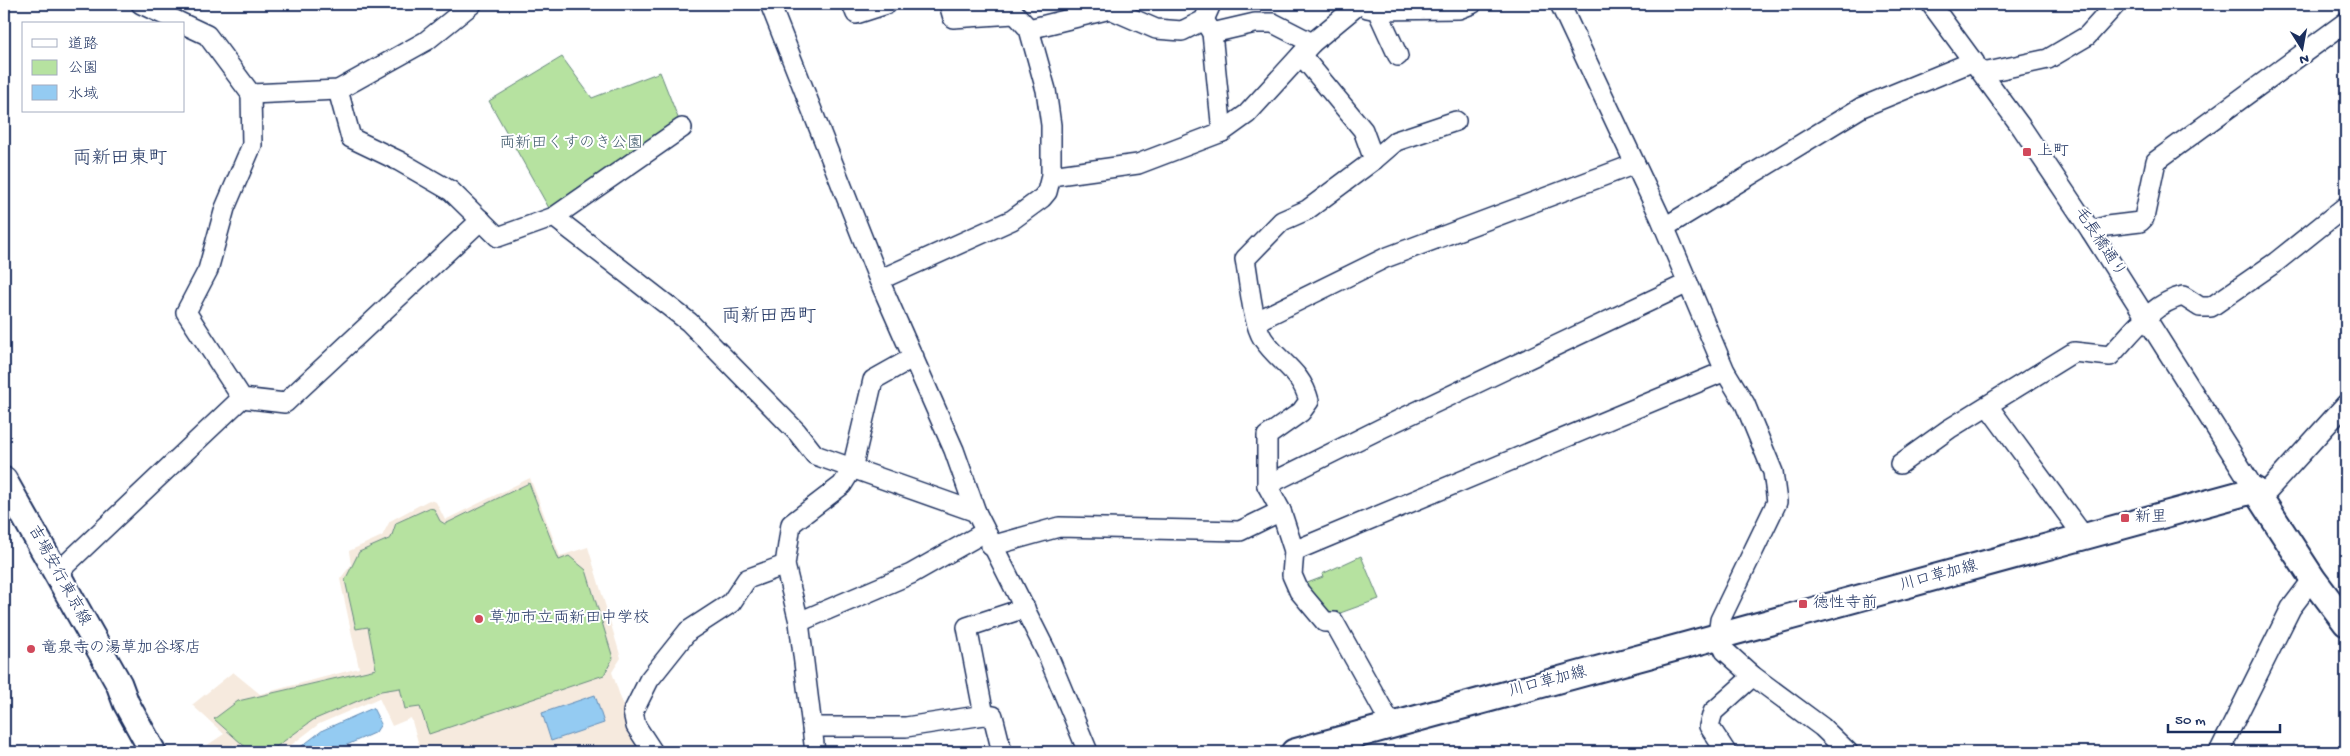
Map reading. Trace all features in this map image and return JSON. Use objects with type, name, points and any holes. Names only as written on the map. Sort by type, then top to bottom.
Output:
[{"type":"main road","name":"吉場安行東京線","points":[[4,480],[119,684],[126,703],[153,752]]},
{"type":"main road","name":"川口草加線","points":[[1294,752],[1354,745],[1392,726],[1718,636],[2258,494]]},
{"type":"main road","points":[[2258,494],[2313,579],[2346,623]]},
{"type":"street","points":[[141,4],[179,22]]},
{"type":"street","points":[[251,94],[338,90],[426,41],[472,4]]},
{"type":"street","points":[[773,4],[879,280],[954,450],[976,512],[1047,653],[1088,752]]},
{"type":"street","points":[[852,4],[856,14],[887,4]]},
{"type":"street","points":[[879,280],[1012,220],[1042,198],[1047,192],[1051,176],[1050,125],[1046,90],[1029,29],[1010,9],[953,18],[948,4]]},
{"type":"street","points":[[1051,176],[1138,164],[1222,132],[1247,114],[1306,49],[1358,4],[1377,10],[1459,9],[1472,4]]},
{"type":"street","points":[[1560,4],[1665,227],[1726,372],[1745,404],[1773,472],[1777,502],[1720,620],[1718,636],[1725,651],[1753,676],[1822,727],[1848,752]]},
{"type":"street","name":"毛長橋通り","points":[[1931,4],[1979,67],[2091,231],[2147,316],[2258,494]]},
{"type":"street","points":[[1665,227],[1862,107],[1979,67],[2048,59],[2087,36],[2116,4]]},
{"type":"street","points":[[1029,29],[1110,9],[1127,9],[1156,29],[1182,31],[1209,19],[1274,23],[1306,49],[1363,130],[1374,160]]},
{"type":"street","points":[[1377,10],[1398,56]]},
{"type":"street","points":[[1209,19],[1222,132]]},
{"type":"street","points":[[2091,231],[2107,226],[2140,222],[2144,218],[2156,161],[2346,22]]},
{"type":"street","points":[[185,25],[206,35],[251,94],[252,145],[225,208],[208,270],[186,312],[242,398]]},
{"type":"street","points":[[338,90],[351,138],[399,161],[451,191],[498,238],[554,217],[682,128]]},
{"type":"street","points":[[1392,726],[1334,622],[1325,622],[1299,591],[1292,575],[1294,551],[1281,511],[1268,485],[1267,436],[1301,412],[1309,401],[1305,386],[1293,370],[1263,338],[1257,321],[1246,259],[1282,221],[1307,210],[1374,160],[1396,141],[1456,120]]},
{"type":"street","points":[[1257,321],[1385,258],[1636,164]]},
{"type":"street","points":[[1900,464],[1949,428],[2074,352],[2110,356],[2147,316],[2174,298],[2184,296],[2200,307],[2212,307],[2276,262],[2346,206]]},
{"type":"street","points":[[554,217],[689,322],[797,432],[815,455],[976,512]]},
{"type":"street","points":[[242,398],[285,403],[481,220]]},
{"type":"street","points":[[1268,485],[1382,428],[1688,283]]},
{"type":"street","points":[[816,752],[799,622],[786,565],[791,524],[842,485],[852,469],[873,380],[914,357]]},
{"type":"street","points":[[1294,551],[1726,372]]},
{"type":"street","points":[[56,574],[242,398]]},
{"type":"street","points":[[2258,494],[2346,404]]},
{"type":"street","points":[[1988,406],[2085,538]]},
{"type":"street","points":[[799,622],[988,539],[1059,527],[1240,531],[1281,511]]},
{"type":"street","points":[[653,752],[636,726],[633,712],[649,680],[688,631],[730,603],[747,579],[786,565]]},
{"type":"street","points":[[2219,752],[2291,608],[2313,579]]},
{"type":"street","points":[[984,714],[967,627],[1025,608]]},
{"type":"street","points":[[1726,752],[1709,726],[1713,712],[1753,676]]},
{"type":"street","points":[[812,727],[906,727],[984,714],[993,716],[1002,752]]},
{"type":"shaded area","name":"草加市立両新田中学校","points":[[530,478],[560,556],[588,547],[621,658],[612,672],[630,726],[647,752],[421,752],[411,718],[392,726],[379,698],[319,724],[282,752],[243,752],[234,744],[223,752],[197,752],[224,734],[192,705],[233,672],[260,694],[359,668],[340,579],[351,565],[349,551],[382,536],[390,521],[429,500],[436,502],[445,520]]},
{"type":"green space","name":"両新田くすのき公園","points":[[562,57],[592,98],[660,72],[682,128],[554,217],[489,101]]},
{"type":"green space","name":"草加市立両新田中学校","points":[[529,483],[559,560],[569,556],[586,570],[613,658],[604,675],[429,734],[420,707],[405,709],[400,688],[381,691],[313,720],[269,752],[251,752],[214,719],[238,701],[376,669],[368,627],[356,629],[345,580],[359,552],[391,538],[396,523],[429,508],[434,509],[440,521],[445,524]]},
{"type":"green space","points":[[1361,556],[1379,599],[1329,617],[1302,585],[1323,577],[1322,574]]},
{"type":"water","points":[[595,695],[604,723],[551,741],[542,713]]},
{"type":"water","points":[[373,708],[381,724],[376,732],[331,752],[294,752],[323,730]]},
{"type":"place","name":"上町","points":[[2027,152]]},
{"type":"place","name":"新里","points":[[2125,518]]},
{"type":"place","name":"徳性寺前","points":[[1803,604]]},
{"type":"place","name":"草加市立両新田中学校","points":[[479,619]]},
{"type":"place","name":"竜泉寺の湯草加谷塚店","points":[[31,649]]},
{"type":"district","name":"両新田東町","points":[[120,159]]},
{"type":"district","name":"両新田西町","points":[[769,317]]}]
